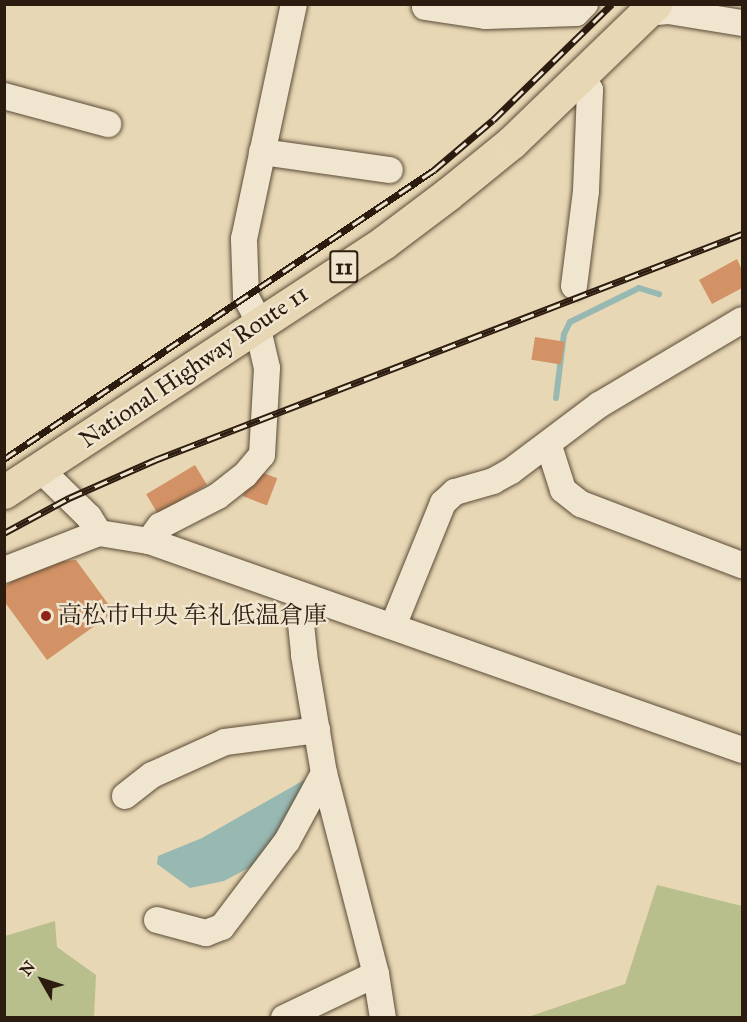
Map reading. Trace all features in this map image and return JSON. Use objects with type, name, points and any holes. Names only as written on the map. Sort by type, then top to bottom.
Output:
[{"type":"highway","name":"National Highway Route 11","points":[[4,492],[41,470],[256,324],[383,243],[448,194],[582,76],[650,9]]},
{"type":"street","points":[[149,541],[160,526],[218,496],[245,475],[262,454],[267,368],[256,324],[246,297],[244,238],[294,4]]},
{"type":"street","points":[[425,7],[486,16],[576,13],[585,4]]},
{"type":"street","points":[[650,9],[742,23]]},
{"type":"street","points":[[574,286],[586,191],[590,90],[582,76]]},
{"type":"street","points":[[4,96],[108,124]]},
{"type":"street","points":[[262,152],[390,170]]},
{"type":"street","points":[[393,626],[442,503],[455,492],[493,481],[549,446],[599,405],[742,320]]},
{"type":"street","points":[[549,446],[563,490],[581,504],[742,565]]},
{"type":"street","points":[[41,470],[89,518],[99,533]]},
{"type":"street","points":[[4,570],[99,533],[149,541],[742,750]]},
{"type":"street","points":[[309,598],[301,624],[324,773],[376,974],[382,1017]]},
{"type":"street","points":[[125,795],[152,775],[225,742],[317,730]]},
{"type":"street","points":[[157,920],[206,933],[222,927],[287,841],[324,773]]},
{"type":"street","points":[[284,1017],[376,974]]},
{"type":"green space","points":[[657,885],[742,906],[742,1017],[528,1017],[625,984]]},
{"type":"green space","points":[[55,921],[57,947],[96,975],[94,1017],[5,1017],[5,936]]},
{"type":"water","points":[[304,780],[310,784],[258,863],[224,881],[190,888],[157,864],[158,856],[202,838]]},
{"type":"building","points":[[737,259],[742,270],[742,288],[712,304],[699,280]]},
{"type":"building","points":[[535,337],[565,342],[561,364],[531,360]]},
{"type":"building","points":[[195,465],[207,485],[158,514],[146,494]]},
{"type":"building","points":[[253,469],[277,478],[267,505],[243,496]]},
{"type":"building","name":"高松市中央 牟礼低温倉庫","points":[[76,560],[114,612],[47,660],[4,601],[4,587],[38,563]]},
{"type":"waterway","points":[[556,398],[564,334],[570,322],[639,288],[659,294]]},
{"type":"railway","points":[[4,459],[434,170],[493,120],[612,4]]},
{"type":"railway","points":[[4,533],[69,498],[155,460],[742,234]]},
{"type":"place","name":"高松市中央 牟礼低温倉庫","points":[[46,616]]}]
